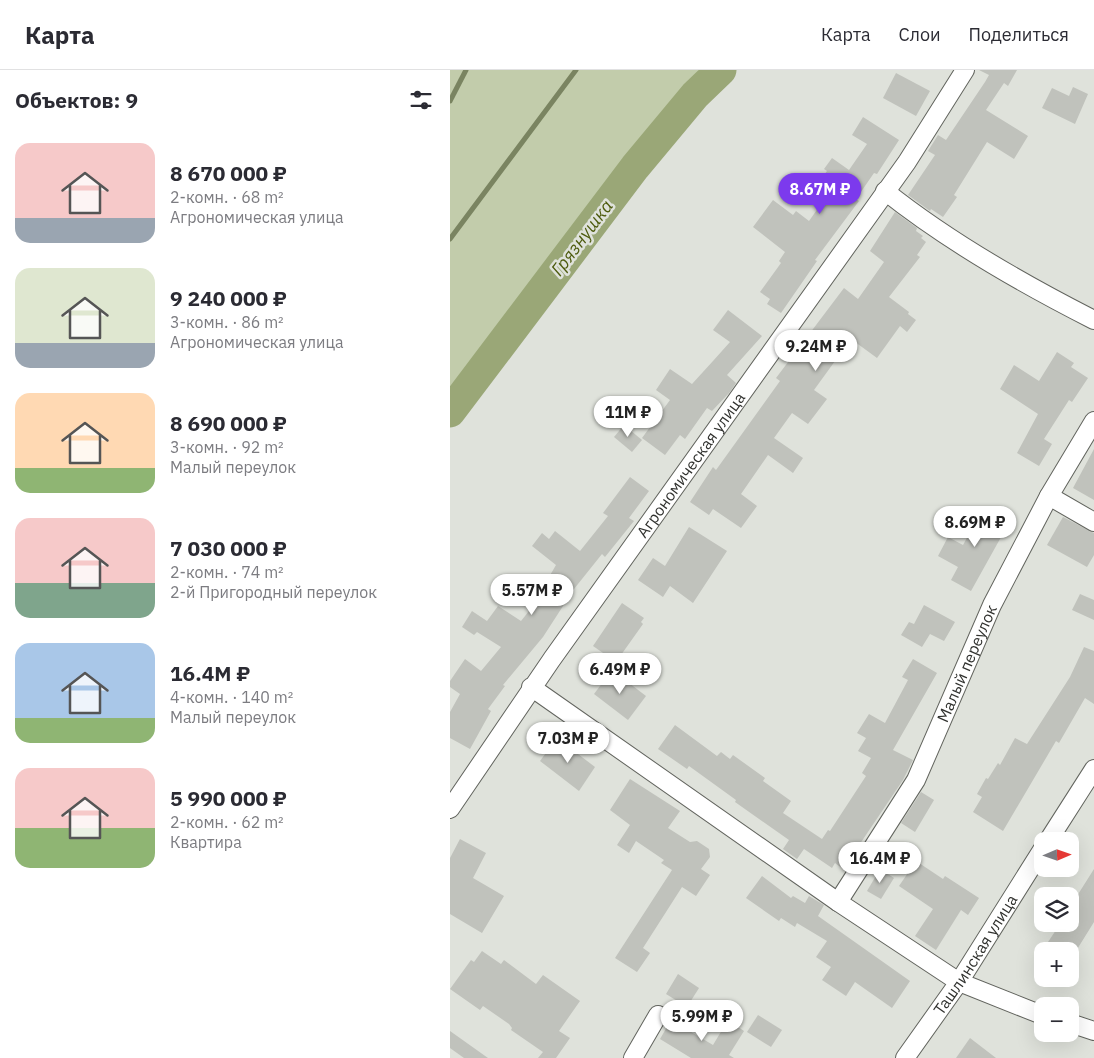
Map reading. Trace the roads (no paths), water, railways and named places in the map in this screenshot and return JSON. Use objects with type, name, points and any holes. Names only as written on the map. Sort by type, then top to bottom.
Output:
[{"type":"street","name":"Агрономическая улица","points":[[450,809],[531,687],[884,191],[908,162],[965,70]]},
{"type":"street","points":[[884,191],[925,223],[988,262],[1094,320]]},
{"type":"street","name":"Малый переулок","points":[[838,902],[916,780],[992,605],[1049,496],[1094,421]]},
{"type":"street","points":[[1049,496],[1094,522]]},
{"type":"street","points":[[531,687],[838,902],[959,982],[1034,1011]]},
{"type":"street","points":[[1054,832],[1094,769]]},
{"type":"street","name":"Ташлинская улица","points":[[905,1058],[959,982],[1034,863]]},
{"type":"street","points":[[633,1058],[658,1015]]},
{"type":"street","points":[[1079,1026],[1094,1031]]},
{"type":"waterway","points":[[450,101],[466,70]]},
{"type":"waterway","points":[[450,239],[576,70]]},
{"type":"waterway","name":"Грязнушка","points":[[450,412],[635,167],[695,95],[721,70]]}]
